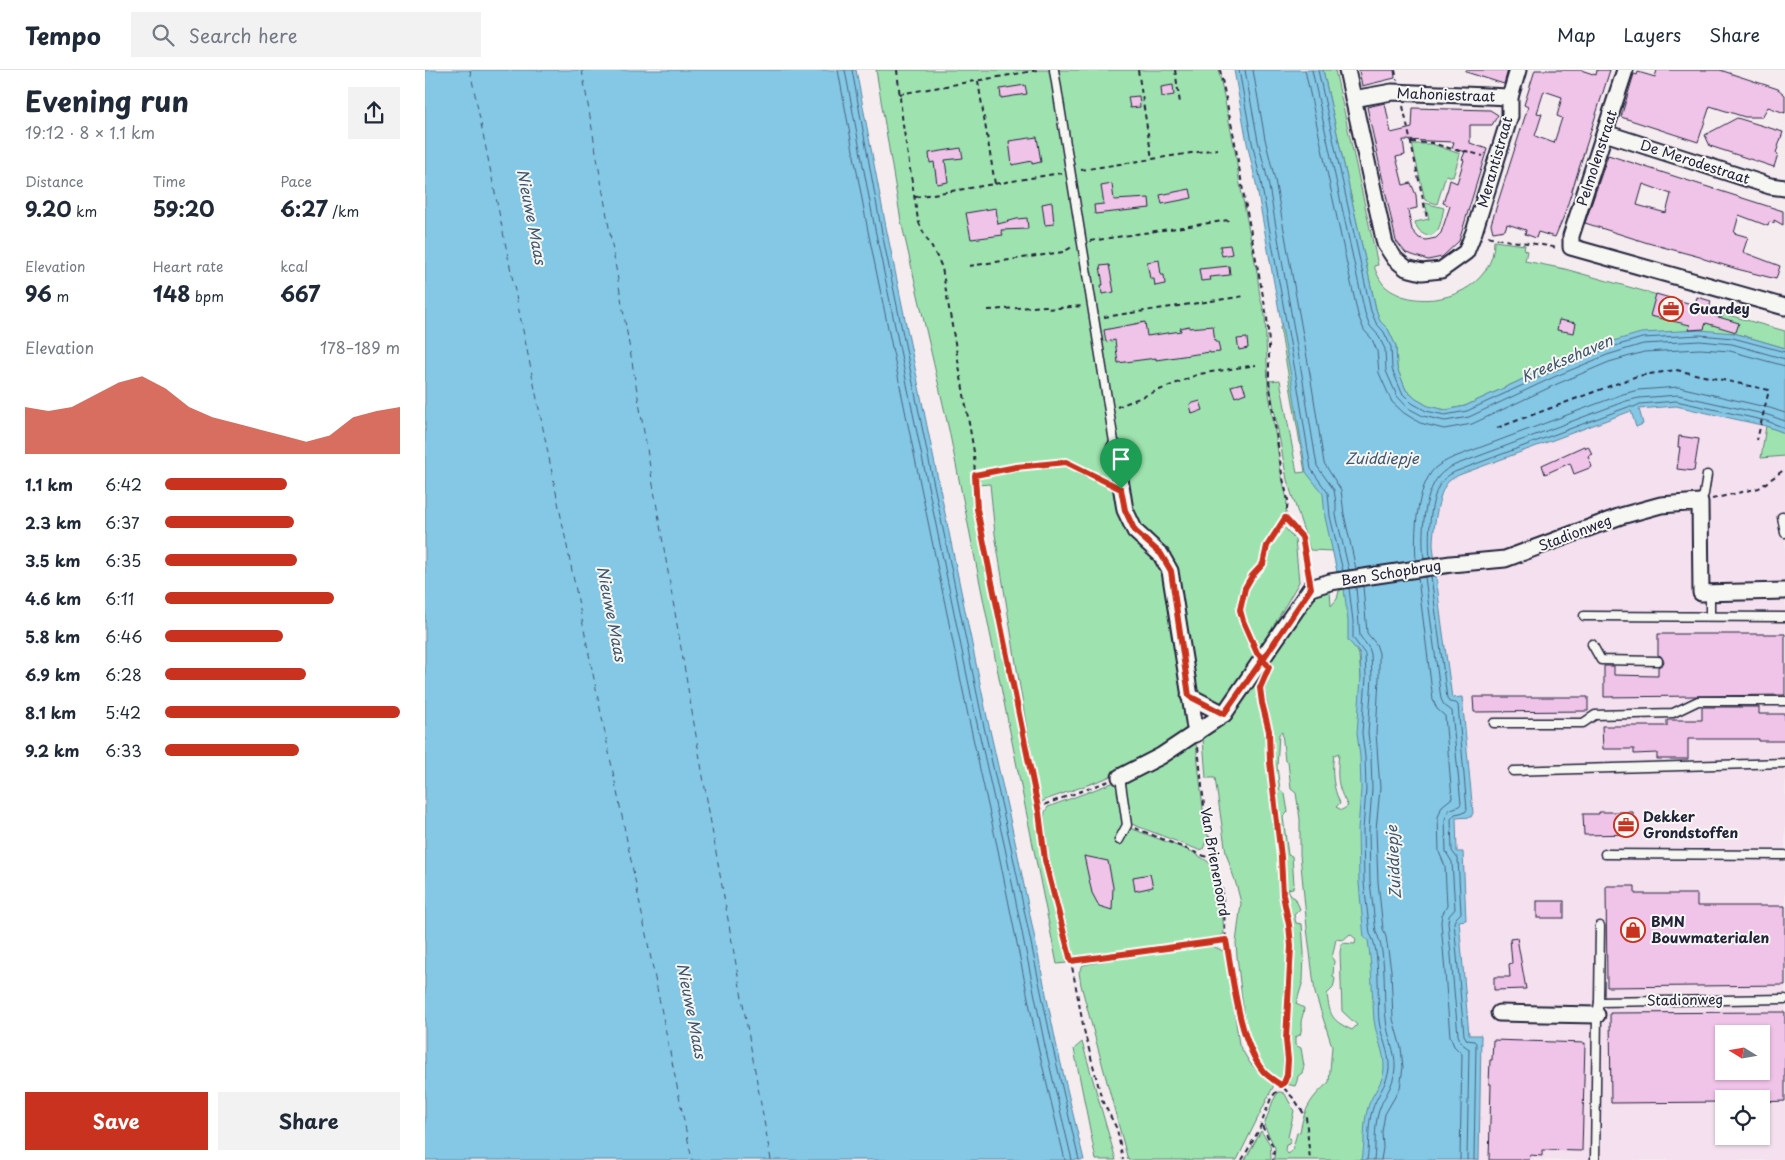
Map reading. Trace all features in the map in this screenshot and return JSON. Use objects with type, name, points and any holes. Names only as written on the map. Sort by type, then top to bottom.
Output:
[{"type":"street","points":[[1347,70],[1353,100]]},
{"type":"street","name":"Merantistraat","points":[[1353,100],[1385,244],[1395,259],[1406,268],[1421,272],[1441,270],[1466,252],[1474,232],[1510,116],[1510,97],[1518,70]]},
{"type":"street","name":"Pelmolenstraat","points":[[1571,247],[1571,236],[1625,70]]},
{"type":"street","name":"Mahoniestraat","points":[[1353,100],[1392,92],[1510,97]]},
{"type":"street","name":"De Merodestraat","points":[[1605,133],[1770,186],[1785,188]]},
{"type":"street","points":[[1571,247],[1785,307]]},
{"type":"street","points":[[1115,448],[1125,510],[1135,531],[1161,554],[1171,571],[1196,734]]},
{"type":"street","points":[[1700,502],[1701,593],[1785,591]]},
{"type":"street","name":"Stadionweg","points":[[1451,564],[1505,559],[1621,516],[1661,505],[1700,502]]},
{"type":"street","name":"Ben Schopbrug","points":[[1311,588],[1330,582],[1451,564]]},
{"type":"street","points":[[1120,777],[1161,756],[1224,714],[1311,588]]},
{"type":"street","points":[[1189,696],[1224,714]]},
{"type":"street","name":"Stadionweg","points":[[1499,1013],[1598,1008]]},
{"type":"lane","points":[[1054,70],[1115,448]]},
{"type":"lane","points":[[1700,502],[1704,494],[1707,475]]},
{"type":"lane","points":[[1785,517],[1782,517],[1785,533]]},
{"type":"lane","points":[[1710,592],[1710,616]]},
{"type":"lane","points":[[1584,616],[1785,617]]},
{"type":"lane","points":[[1592,644],[1601,660],[1658,661]]},
{"type":"lane","points":[[1495,723],[1583,722],[1595,715],[1673,713],[1698,700],[1785,701]]},
{"type":"lane","points":[[1513,771],[1785,763]]},
{"type":"lane","points":[[1119,840],[1127,825],[1120,777]]},
{"type":"lane","points":[[1605,854],[1785,855]]},
{"type":"lane","points":[[1595,1160],[1600,926]]},
{"type":"lane","name":"Stadionweg","points":[[1598,1008],[1785,999]]},
{"type":"path","points":[[897,70],[903,125],[918,220],[936,252],[942,268],[974,452],[977,509],[1039,812],[1045,860],[1071,961],[1084,1030],[1102,1100],[1117,1130],[1123,1160]]},
{"type":"path","points":[[899,94],[1039,70]]},
{"type":"path","points":[[1139,70],[1151,159]]},
{"type":"path","points":[[1175,70],[1180,103]]},
{"type":"path","points":[[1220,70],[1267,317],[1269,381],[1282,474],[1288,500],[1285,518],[1267,546],[1263,564],[1252,576],[1245,588],[1240,610],[1257,653],[1263,659]]},
{"type":"path","points":[[1395,70],[1427,218]]},
{"type":"path","points":[[978,81],[995,184]]},
{"type":"path","points":[[1411,142],[1432,143],[1497,160]]},
{"type":"path","points":[[969,266],[1063,252],[1082,243],[1229,220]]},
{"type":"path","points":[[1474,232],[1496,239],[1540,243],[1561,249],[1571,247]]},
{"type":"path","points":[[1095,318],[1245,296]]},
{"type":"path","points":[[989,310],[1046,306],[1047,309],[1092,305]]},
{"type":"path","points":[[1108,411],[1199,374],[1256,365]]},
{"type":"path","points":[[1497,428],[1637,376],[1676,370],[1769,390],[1757,440]]},
{"type":"path","points":[[975,475],[1016,467],[1066,462],[1121,489]]},
{"type":"path","points":[[1700,502],[1759,488],[1785,469]]},
{"type":"path","points":[[1285,518],[1302,537],[1311,588]]},
{"type":"path","points":[[1242,1160],[1262,1124],[1271,1098],[1284,1083],[1287,1075],[1288,1060],[1286,1040],[1291,946],[1283,895],[1280,848],[1270,762],[1269,731],[1260,688],[1262,682]]},
{"type":"path","name":"Van Brienenoord","points":[[1196,734],[1205,815],[1222,888],[1226,940],[1241,1022],[1263,1072],[1281,1085],[1307,1120],[1309,1160]]},
{"type":"path","points":[[1039,812],[1046,804],[1120,777]]},
{"type":"path","points":[[1127,825],[1214,860]]},
{"type":"path","points":[[1071,961],[1226,940]]},
{"type":"path","points":[[1262,1124],[1274,1148],[1273,1160]]},
{"type":"shaded area","points":[[1610,375],[1785,401],[1785,1160],[1450,1160],[1420,561],[1458,452]]},
{"type":"green space","points":[[876,70],[1218,70],[1220,77],[1235,150],[1260,297],[1265,315],[1268,387],[1287,500],[1286,514],[1281,524],[1295,539],[1299,582],[1232,697],[1223,704],[1215,704],[1209,702],[1192,687],[1174,573],[1166,558],[1143,533],[1129,511],[1124,493],[1117,448],[1112,448],[1119,501],[1124,514],[1139,539],[1161,560],[1171,583],[1192,731],[1144,760],[1104,779],[1045,800],[1039,804],[995,534],[990,484],[978,485],[991,585],[1041,823],[1067,963],[1057,964],[949,430],[901,221]]},
{"type":"green space","points":[[1323,70],[1335,70],[1378,265],[1374,266],[1382,282],[1392,291],[1402,296],[1417,299],[1449,296],[1476,282],[1486,270],[1492,257],[1494,241],[1525,245],[1524,250],[1527,251],[1525,261],[1565,269],[1785,331],[1785,348],[1734,333],[1603,344],[1465,406],[1446,410],[1428,406],[1416,399],[1406,390],[1397,368],[1396,346],[1388,329],[1380,321],[1376,309]]},
{"type":"green space","points":[[1412,144],[1432,144],[1460,154],[1453,177],[1446,175],[1437,204],[1425,200]]},
{"type":"green space","points":[[1425,203],[1444,208],[1438,230],[1429,236],[1423,234],[1418,229],[1415,222],[1429,219]]},
{"type":"green space","points":[[1283,321],[1349,583],[1355,644],[1359,655],[1367,746],[1385,1067],[1382,1160],[1274,1160],[1275,1148],[1264,1125],[1278,1092],[1285,1094],[1294,1111],[1288,1137],[1291,1139],[1289,1144],[1286,1145],[1285,1150],[1288,1154],[1292,1151],[1306,1110],[1318,1093],[1329,1082],[1332,1046],[1315,993],[1300,854],[1300,819],[1296,793],[1291,789],[1288,762],[1285,761],[1282,732],[1279,734],[1277,767],[1280,790],[1285,794],[1288,812],[1283,817],[1288,855],[1292,856],[1294,884],[1293,888],[1288,889],[1300,909],[1294,915],[1296,923],[1302,924],[1304,953],[1303,981],[1296,1004],[1304,1008],[1304,1010],[1301,1021],[1301,1033],[1295,1037],[1295,1045],[1301,1048],[1304,1066],[1295,1086],[1286,1084],[1290,1075],[1291,1059],[1289,1041],[1294,945],[1286,894],[1284,855],[1273,761],[1273,735],[1264,689],[1271,671],[1271,661],[1318,593],[1330,590],[1331,606],[1337,599],[1339,591],[1344,588],[1338,576],[1333,551],[1310,550],[1287,480],[1269,381],[1280,380],[1297,473],[1305,472],[1280,327]],"holes":[[[1339,753],[1338,780],[1341,792],[1348,806],[1342,810],[1336,807],[1340,803],[1334,785],[1333,773],[1334,755]],[[1350,934],[1356,939],[1355,944],[1342,943],[1340,952],[1342,1011],[1357,1025],[1352,1030],[1333,1016],[1329,1008],[1327,994],[1333,988],[1335,979],[1333,976],[1334,961],[1332,958],[1336,939],[1343,940]]]},
{"type":"green space","points":[[1766,426],[1785,433],[1785,456],[1761,458]]},
{"type":"green space","points":[[1257,679],[1262,716],[1267,732],[1268,775],[1279,856],[1280,896],[1289,946],[1283,1042],[1284,1073],[1280,1081],[1265,1070],[1251,1049],[1246,1035],[1236,943],[1241,903],[1226,853],[1215,778],[1206,778],[1203,739],[1228,720]]},
{"type":"green space","points":[[1193,740],[1196,744],[1208,836],[1203,849],[1199,850],[1129,823],[1123,788],[1125,779]]},
{"type":"green space","points":[[1115,782],[1117,784],[1123,828],[1122,842],[1130,828],[1193,852],[1213,865],[1221,892],[1224,934],[1211,941],[1074,957],[1049,861],[1045,812],[1048,807]]},
{"type":"green space","points":[[1211,945],[1227,953],[1239,1045],[1250,1063],[1274,1085],[1237,1160],[1128,1160],[1079,972],[1083,965],[1158,950]]},
{"type":"green space","points":[[1082,1042],[1116,1160],[1096,1160],[1074,1049]]},
{"type":"green space","points":[[1261,1131],[1270,1144],[1271,1160],[1245,1160]]},
{"type":"water","name":"Nieuwe Maas","points":[[425,70],[856,70],[886,227],[987,717],[1016,846],[1056,1043],[1084,1160],[425,1160]]},
{"type":"water","name":"Zuiddiepje","points":[[1234,70],[1323,70],[1376,309],[1380,321],[1388,329],[1396,346],[1397,368],[1406,390],[1428,406],[1446,410],[1465,406],[1603,344],[1641,333],[1700,330],[1734,333],[1785,348],[1785,433],[1766,426],[1676,406],[1639,409],[1643,424],[1636,427],[1631,411],[1459,475],[1448,482],[1441,494],[1435,522],[1433,545],[1452,698],[1462,697],[1473,813],[1471,817],[1456,818],[1457,852],[1463,852],[1466,920],[1459,921],[1469,1035],[1481,1035],[1479,1160],[1362,1160],[1367,1111],[1384,1069],[1374,1020],[1368,940],[1364,938],[1359,883],[1358,830],[1361,789],[1357,733],[1361,677],[1360,654],[1348,640],[1344,589],[1338,576],[1325,517],[1323,494],[1306,472],[1291,377]]},
{"type":"building","points":[[1359,70],[1394,70],[1395,78],[1362,86]]},
{"type":"building","points":[[1466,70],[1508,70],[1504,84],[1466,72]]},
{"type":"building","points":[[1535,70],[1581,70],[1596,75],[1597,70],[1610,70],[1564,216],[1555,237],[1538,232],[1536,238],[1525,234],[1526,230],[1507,224],[1505,230],[1493,232],[1491,224],[1528,107],[1524,105]],"holes":[[[1544,91],[1562,97],[1557,116],[1562,118],[1554,143],[1535,136],[1542,114],[1537,113]]]},
{"type":"building","points":[[1657,70],[1720,70],[1778,89],[1785,95],[1785,113],[1768,107],[1762,117],[1745,117],[1710,106],[1698,142],[1621,117],[1634,74],[1637,75],[1638,72],[1655,77]]},
{"type":"building","points":[[1025,85],[1027,94],[1001,98],[1000,89]]},
{"type":"building","points":[[1173,85],[1174,95],[1162,97],[1161,87]]},
{"type":"building","points":[[1139,96],[1140,107],[1130,108],[1128,97]]},
{"type":"building","points":[[1385,103],[1391,133],[1412,128],[1413,108],[1490,110],[1498,115],[1492,125],[1470,125],[1470,143],[1487,149],[1459,241],[1442,257],[1428,260],[1406,253],[1396,241],[1367,107]],"holes":[[[1403,140],[1454,142],[1452,148],[1465,152],[1462,159],[1464,160],[1457,183],[1450,180],[1443,203],[1450,206],[1441,233],[1436,238],[1426,240],[1419,238],[1412,230],[1408,210],[1417,208],[1416,195],[1411,183],[1403,185],[1396,157],[1405,155]]]},
{"type":"building","points":[[1737,118],[1783,132],[1776,153],[1778,154],[1774,167],[1710,146],[1705,135]]},
{"type":"building","points":[[1037,137],[1041,162],[1032,164],[1032,161],[1012,165],[1009,141]]},
{"type":"building","points":[[961,148],[963,158],[945,160],[948,182],[937,184],[934,162],[930,163],[929,153]]},
{"type":"building","points":[[1608,155],[1783,211],[1783,225],[1774,220],[1774,223],[1769,222],[1768,226],[1739,215],[1734,233],[1748,237],[1743,252],[1780,266],[1776,279],[1585,223]],"holes":[[[1643,184],[1671,194],[1666,213],[1637,205]]]},
{"type":"building","points":[[1112,184],[1114,200],[1149,198],[1150,208],[1095,214],[1094,205],[1104,204],[1101,186]]},
{"type":"building","points":[[1190,189],[1192,198],[1162,204],[1160,195]]},
{"type":"building","points":[[1052,202],[1054,224],[1045,225],[1042,204]]},
{"type":"building","points":[[996,208],[998,224],[1027,218],[1028,229],[1001,230],[1003,235],[971,239],[966,213]]},
{"type":"building","points":[[1230,245],[1232,254],[1222,256],[1220,246]]},
{"type":"building","points":[[1159,260],[1161,275],[1164,275],[1165,284],[1155,286],[1154,279],[1150,279],[1147,262]]},
{"type":"building","points":[[1109,265],[1114,292],[1102,294],[1101,285],[1103,285],[1100,266]]},
{"type":"building","points":[[1229,266],[1230,275],[1210,277],[1211,280],[1201,281],[1199,269]]},
{"type":"building","points":[[1656,294],[1695,305],[1697,297],[1711,301],[1708,314],[1739,323],[1736,332],[1706,323],[1704,329],[1689,330],[1690,325],[1650,316]]},
{"type":"building","points":[[1559,320],[1576,323],[1574,333],[1557,330]]},
{"type":"building","points":[[1145,322],[1147,336],[1181,331],[1180,328],[1189,326],[1189,328],[1213,326],[1215,342],[1218,342],[1220,352],[1118,363],[1115,340],[1106,342],[1104,330]]},
{"type":"building","points":[[1247,338],[1248,348],[1239,350],[1237,339]]},
{"type":"building","points":[[1242,383],[1246,393],[1235,397],[1231,386]]},
{"type":"building","points":[[1200,401],[1203,410],[1192,414],[1190,404]]},
{"type":"building","points":[[1679,436],[1699,439],[1694,471],[1677,469],[1680,447],[1678,447]]},
{"type":"building","points":[[1584,446],[1585,448],[1588,446],[1592,454],[1588,456],[1592,467],[1574,474],[1570,463],[1545,474],[1542,465]]},
{"type":"building","points":[[1658,634],[1785,634],[1785,695],[1604,697],[1604,666],[1614,666],[1614,675],[1658,676],[1658,667],[1664,661],[1658,655]]},
{"type":"building","points":[[1473,697],[1588,697],[1588,711],[1474,712]]},
{"type":"building","points":[[1702,707],[1759,707],[1759,714],[1785,714],[1785,741],[1688,739],[1688,759],[1657,759],[1657,753],[1634,754],[1634,749],[1603,749],[1602,726],[1667,726],[1667,720],[1702,720]]},
{"type":"building","points":[[1599,812],[1633,812],[1633,834],[1584,835],[1583,814],[1599,814]]},
{"type":"building","points":[[1084,856],[1108,861],[1113,887],[1112,910],[1099,906],[1092,893]]},
{"type":"building","points":[[1150,874],[1153,887],[1135,891],[1133,877]]},
{"type":"building","points":[[1606,886],[1635,886],[1635,894],[1697,894],[1697,906],[1785,906],[1785,985],[1607,987]]},
{"type":"building","points":[[1537,901],[1564,901],[1564,918],[1537,918]]},
{"type":"building","points":[[1517,938],[1526,989],[1494,990],[1494,977],[1510,977],[1509,964],[1512,963],[1510,939]]},
{"type":"building","points":[[1785,1012],[1785,1101],[1770,1102],[1770,1090],[1715,1090],[1715,1102],[1611,1103],[1610,1013]]},
{"type":"building","points":[[1493,1040],[1585,1043],[1582,1151],[1542,1150],[1542,1156],[1530,1155],[1529,1160],[1489,1160],[1491,1084],[1489,1084]]},
{"type":"ferry route","points":[[470,70],[692,1160]]},
{"type":"ferry route","points":[[582,70],[717,858],[771,1160]]},
{"type":"place","name":"Guardey","points":[[1671,309]]},
{"type":"place","name":"Dekker Grondstoffen","points":[[1626,825]]},
{"type":"place","name":"BMN Bouwmaterialen","points":[[1633,930]]},
{"type":"route","points":[[1121,489],[1066,462],[1016,467],[975,475],[977,509],[1039,812],[1045,860],[1071,961],[1226,940],[1241,1022],[1263,1072],[1281,1085],[1284,1083],[1287,1075],[1286,1040],[1291,946],[1283,895],[1281,857],[1270,762],[1269,731],[1260,688],[1269,667],[1263,659],[1311,588],[1302,537],[1285,518],[1267,546],[1263,564],[1252,576],[1245,588],[1240,610],[1257,653],[1263,659],[1224,714],[1189,696],[1171,571],[1161,554],[1135,531],[1125,510],[1121,489]]},
{"type":"water label","name":"Kreeksehaven","points":[[1567,359]]}]
